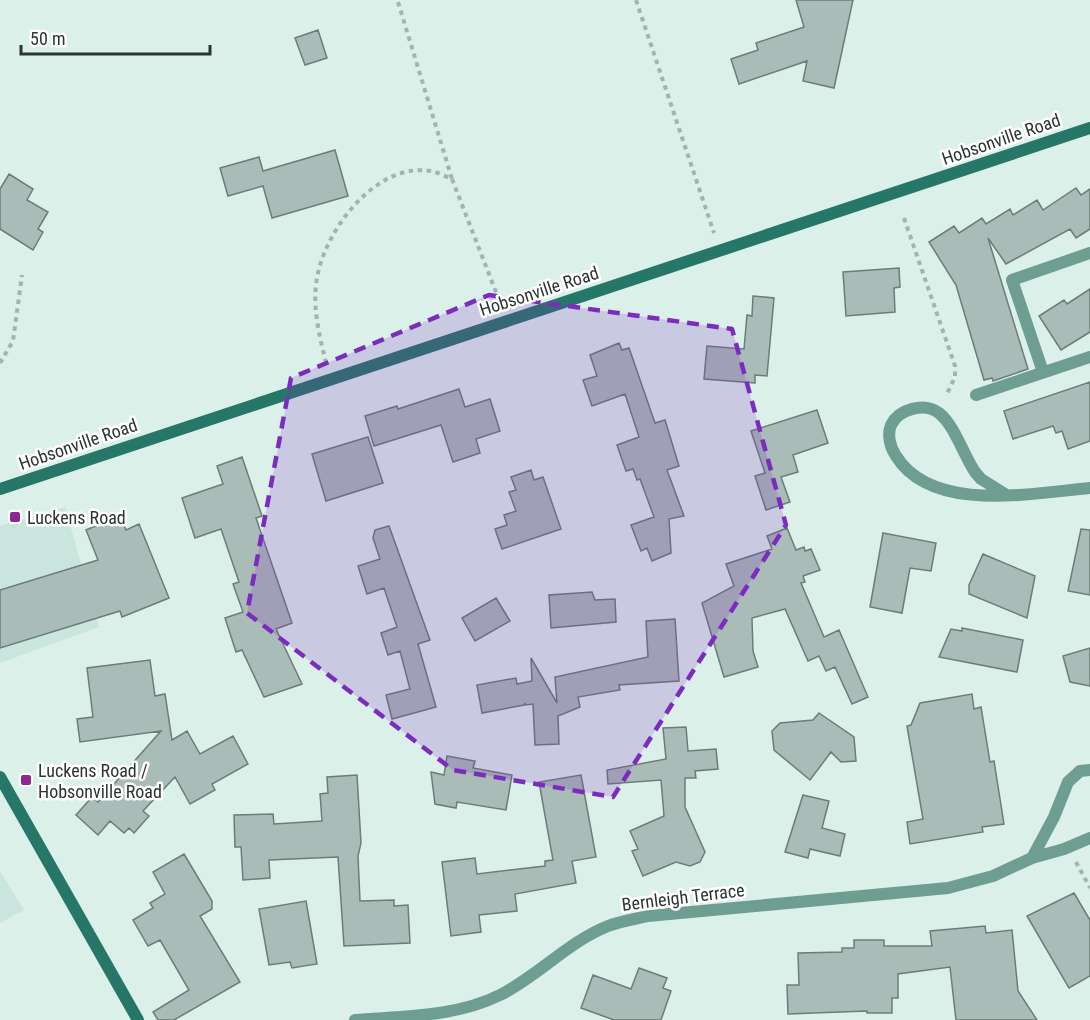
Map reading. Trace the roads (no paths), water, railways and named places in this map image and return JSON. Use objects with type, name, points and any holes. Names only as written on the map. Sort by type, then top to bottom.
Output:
[{"type":"main road","name":"Hobsonville Road","points":[[0,489],[1090,128]]},
{"type":"main road","points":[[0,777],[138,1020]]},
{"type":"street","points":[[1043,372],[1012,280],[1090,253]]},
{"type":"street","points":[[975,395],[1090,357]]},
{"type":"street","points":[[1005,494],[981,480],[940,414],[925,408],[911,409],[894,421],[889,435],[894,452],[906,469],[919,478],[953,493],[1005,494],[1090,488]]},
{"type":"street","points":[[1032,858],[1054,817],[1068,782],[1080,771],[1090,770]]},
{"type":"street","name":"Bernleigh Terrace","points":[[355,1020],[446,1012],[487,1001],[512,988],[591,935],[624,921],[648,916],[916,893],[993,876],[1032,858],[1064,849],[1090,838]]},
{"type":"place","name":"Luckens Road","points":[[15,517]]},
{"type":"place","name":"Luckens Road / Hobsonville Road","points":[[26,780]]}]
